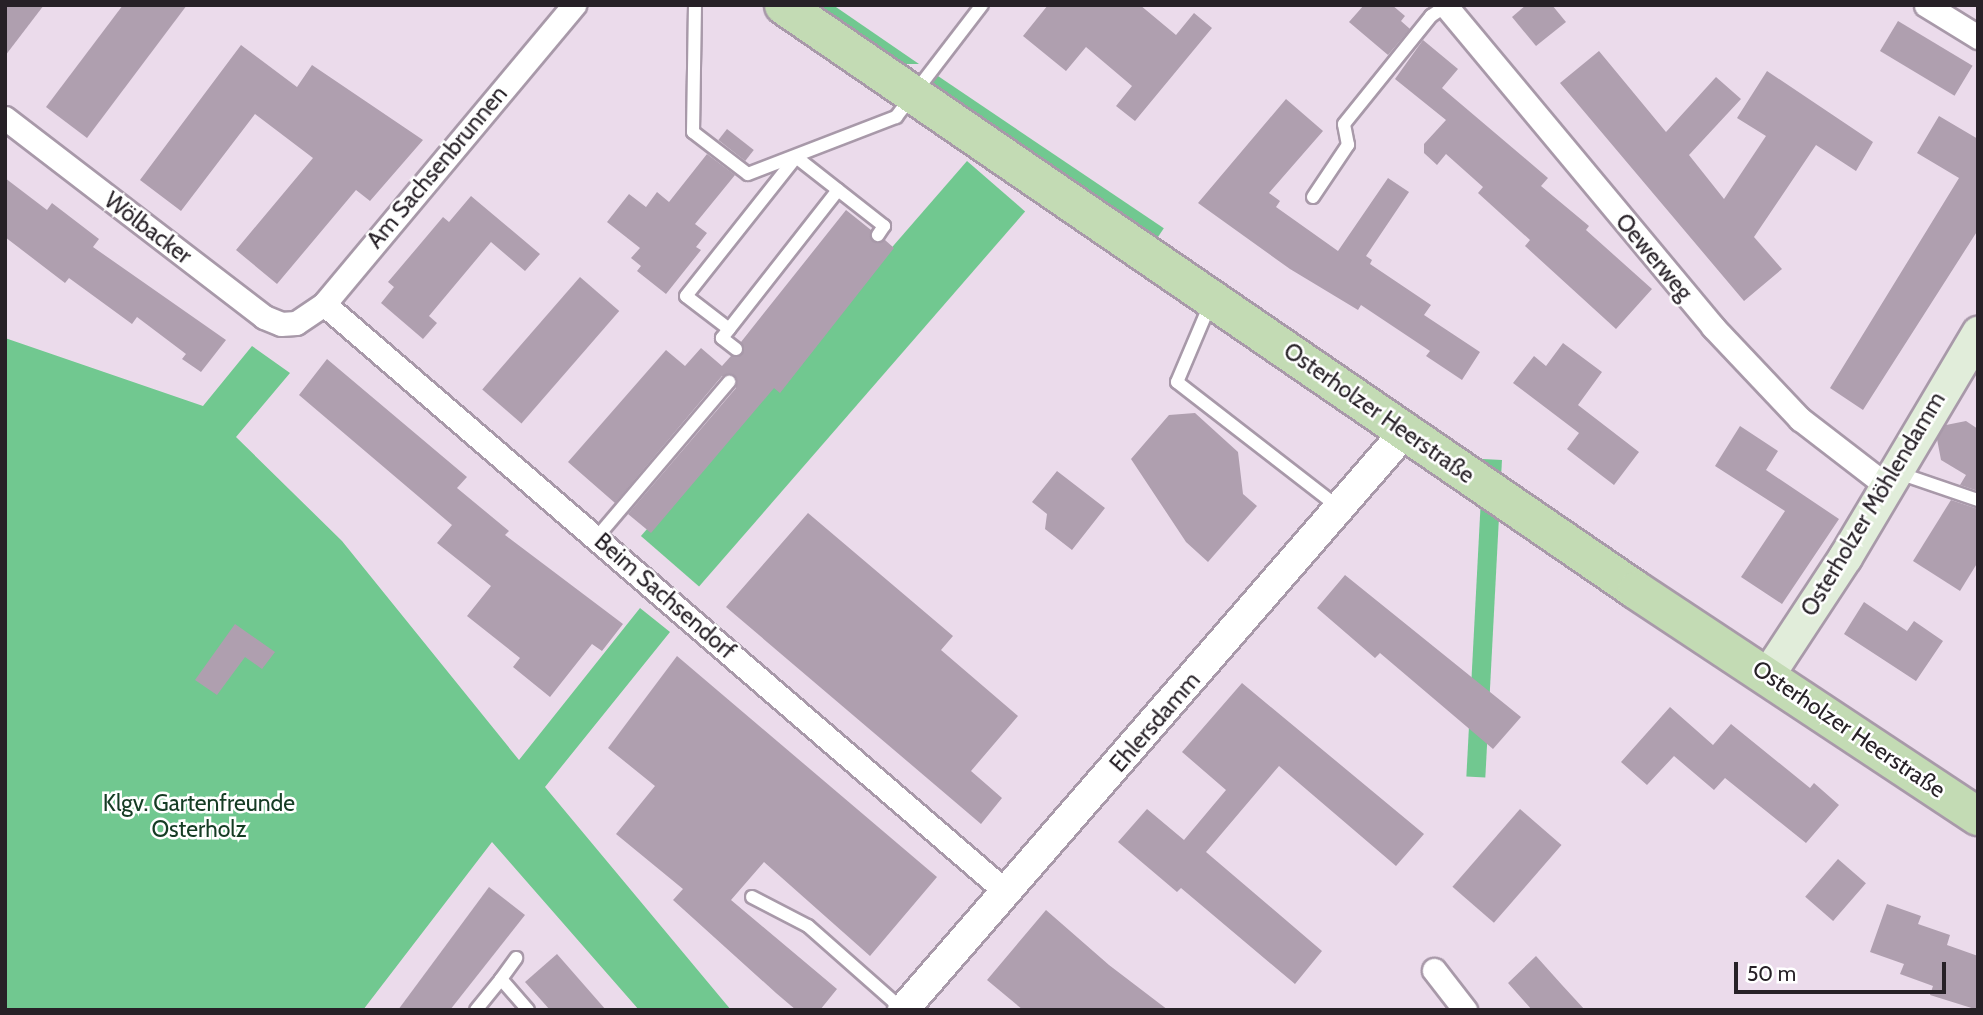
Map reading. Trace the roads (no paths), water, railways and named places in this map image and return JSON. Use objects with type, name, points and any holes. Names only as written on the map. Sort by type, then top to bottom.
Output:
[{"type":"main road","name":"Osterholzer Heerstraße","points":[[783,5],[1405,432],[1978,816]]},
{"type":"main road","name":"Osterholzer Möhlendamm","points":[[1768,674],[1891,479],[1978,333]]},
{"type":"street","name":"Am Sachsenbrunnen","points":[[296,323],[324,304],[574,5]]},
{"type":"street","name":"Oewerweg","points":[[1446,5],[1713,327],[1800,419],[1891,479]]},
{"type":"street","points":[[1926,5],[1978,37]]},
{"type":"street","name":"Wölbacker","points":[[5,118],[264,317],[281,324],[296,323]]},
{"type":"street","name":"Beim Sachsendorf","points":[[324,304],[1005,891]]},
{"type":"street","name":"Ehlersdamm","points":[[903,1010],[1405,432]]},
{"type":"street","points":[[1434,970],[1465,1010]]},
{"type":"lane","points":[[695,5],[693,132],[748,174],[896,117],[982,5]]},
{"type":"lane","points":[[1313,197],[1348,145],[1344,124],[1431,16],[1446,5]]},
{"type":"lane","points":[[796,157],[884,226],[878,235]]},
{"type":"lane","points":[[729,329],[686,296],[796,157]]},
{"type":"lane","points":[[736,349],[722,338],[838,190]]},
{"type":"lane","points":[[1212,298],[1177,382],[1338,507]]},
{"type":"lane","points":[[597,537],[729,382]]},
{"type":"lane","points":[[1891,479],[1978,500]]},
{"type":"lane","points":[[752,897],[808,926],[903,1010]]},
{"type":"lane","points":[[475,1010],[516,958]]},
{"type":"lane","points":[[501,979],[528,1010]]},
{"type":"park label","name":"Klgv. Gartenfreunde Osterholz","points":[[199,816]]}]
